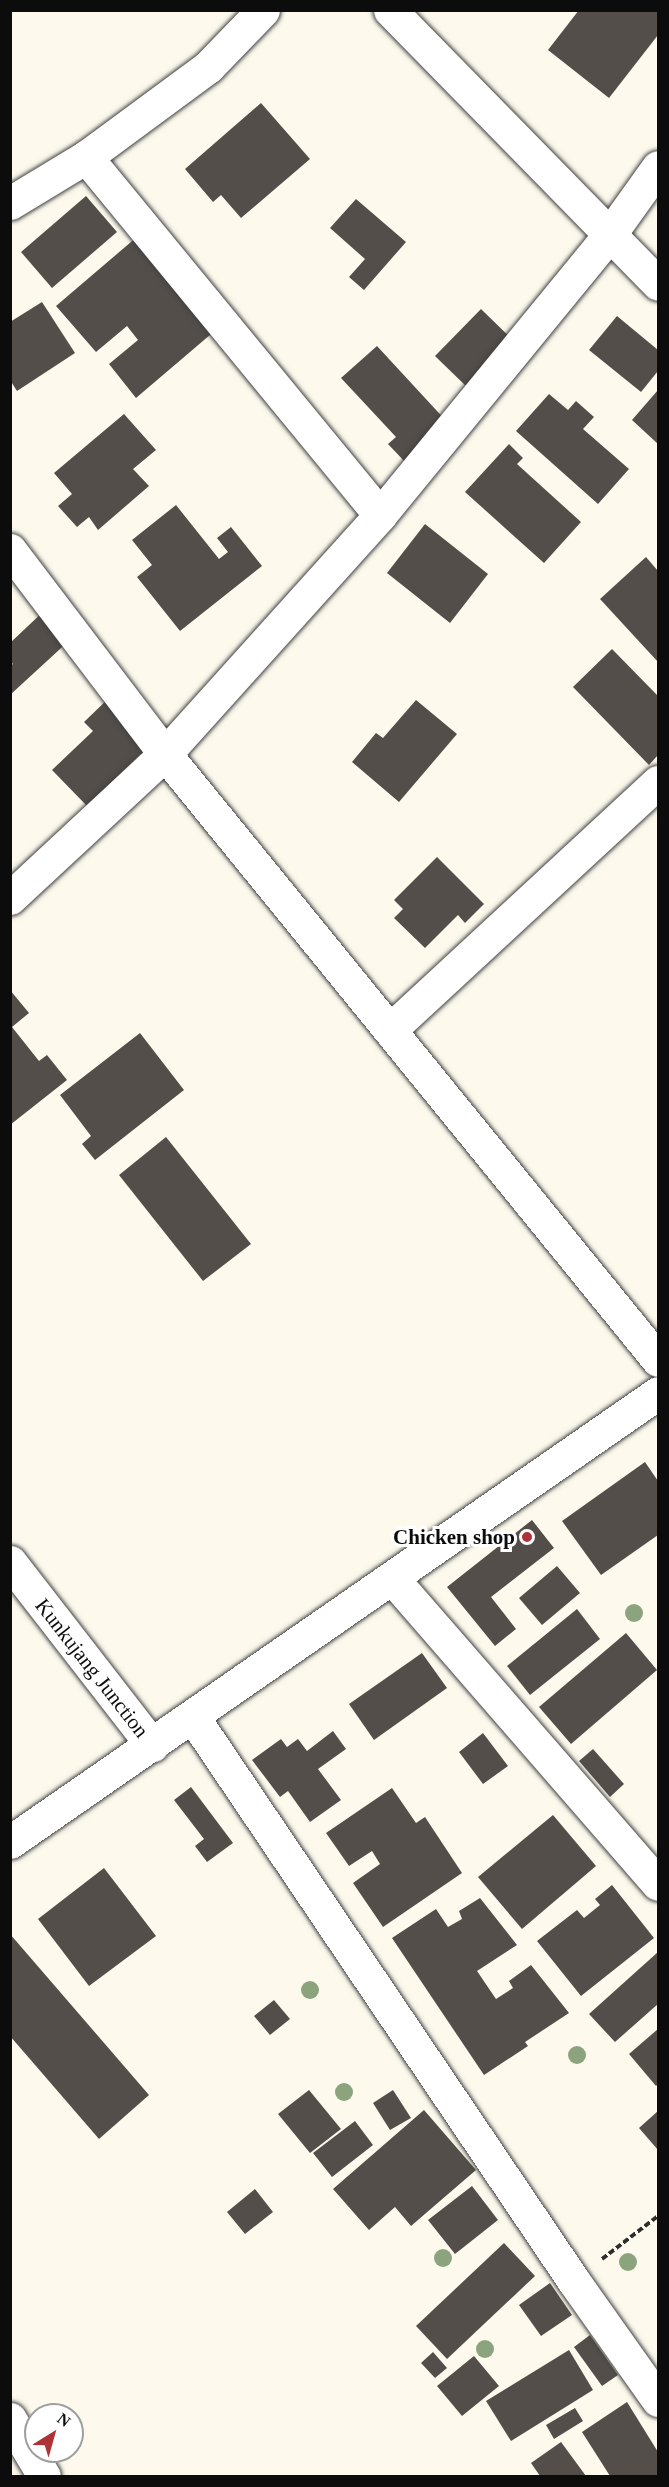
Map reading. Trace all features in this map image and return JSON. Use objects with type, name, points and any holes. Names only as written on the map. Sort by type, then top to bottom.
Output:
[{"type":"street","points":[[10,203],[86,157],[208,67],[263,10]]},
{"type":"street","points":[[390,10],[658,284]]},
{"type":"street","points":[[86,157],[380,515]]},
{"type":"street","points":[[10,898],[165,754],[380,515],[610,234],[658,167]]},
{"type":"street","points":[[10,550],[165,754],[658,1360]]},
{"type":"street","points":[[390,1030],[658,782]]},
{"type":"street","points":[[10,1842],[194,1717],[658,1393]]},
{"type":"street","name":"Kunkujang Junction","points":[[10,1562],[152,1745]]},
{"type":"street","points":[[392,1578],[658,1884]]},
{"type":"street","points":[[194,1717],[573,2280],[658,2400]]},
{"type":"street","points":[[10,2419],[44,2476]]},
{"type":"path","points":[[573,2280],[658,2216]]},
{"type":"building","points":[[579,10],[658,10],[658,35],[609,98],[548,50]]},
{"type":"building","points":[[261,103],[310,159],[241,218],[221,195],[213,202],[185,169]]},
{"type":"building","points":[[86,196],[117,232],[52,288],[21,252]]},
{"type":"building","points":[[356,199],[406,242],[364,290],[349,277],[365,259],[330,228]]},
{"type":"building","points":[[138,236],[217,329],[136,398],[109,364],[138,340],[127,326],[96,352],[56,306]]},
{"type":"building","points":[[42,302],[75,353],[17,391],[10,380],[10,322]]},
{"type":"building","points":[[481,309],[516,343],[469,389],[435,356]]},
{"type":"building","points":[[617,316],[658,350],[658,371],[641,392],[589,350]]},
{"type":"building","points":[[377,346],[449,424],[406,463],[388,444],[396,437],[341,378]]},
{"type":"building","points":[[658,390],[658,444],[632,420]]},
{"type":"building","points":[[549,394],[568,410],[576,401],[594,417],[583,429],[629,469],[598,504],[516,431]]},
{"type":"building","points":[[124,414],[156,450],[133,469],[149,486],[98,530],[89,517],[77,527],[58,506],[72,494],[54,473]]},
{"type":"building","points":[[509,444],[523,458],[517,464],[581,522],[544,563],[465,492]]},
{"type":"building","points":[[176,505],[219,559],[228,552],[217,538],[231,527],[262,566],[180,631],[137,577],[152,565],[132,540]]},
{"type":"building","points":[[425,524],[488,574],[450,623],[387,573]]},
{"type":"building","points":[[646,557],[658,571],[658,662],[600,599]]},
{"type":"building","points":[[45,610],[72,638],[10,695],[10,666],[13,664],[10,661],[10,643]]},
{"type":"building","points":[[612,649],[658,696],[658,755],[649,765],[573,687]]},
{"type":"building","points":[[111,696],[154,741],[87,806],[52,770],[93,731],[84,722]]},
{"type":"building","points":[[416,700],[457,734],[399,802],[352,762],[376,733],[383,738]]},
{"type":"building","points":[[437,857],[484,904],[465,923],[458,915],[425,948],[394,918],[403,909],[394,900]]},
{"type":"building","points":[[10,990],[29,1013],[12,1027],[39,1061],[47,1055],[67,1080],[10,1125]]},
{"type":"building","points":[[140,1033],[184,1090],[95,1160],[82,1144],[91,1136],[60,1095]]},
{"type":"building","points":[[166,1137],[251,1244],[203,1281],[119,1175]]},
{"type":"building","points":[[645,1462],[658,1481],[658,1535],[601,1575],[562,1521]]},
{"type":"building","points":[[532,1520],[554,1548],[491,1597],[516,1629],[495,1646],[447,1587]]},
{"type":"building","points":[[557,1566],[580,1593],[542,1625],[519,1598]]},
{"type":"building","points":[[577,1609],[600,1639],[530,1695],[507,1666]]},
{"type":"building","points":[[626,1633],[657,1670],[571,1744],[539,1707]]},
{"type":"building","points":[[422,1653],[447,1688],[374,1740],[349,1704]]},
{"type":"building","points":[[333,1731],[346,1749],[318,1769],[341,1800],[310,1822],[288,1791],[280,1797],[252,1760],[281,1739],[287,1747],[298,1739],[307,1751]]},
{"type":"building","points":[[483,1733],[508,1766],[483,1784],[459,1752]]},
{"type":"building","points":[[593,1749],[624,1784],[610,1797],[579,1761]]},
{"type":"building","points":[[191,1787],[233,1843],[207,1862],[195,1846],[204,1839],[174,1800]]},
{"type":"building","points":[[392,1788],[416,1823],[425,1817],[462,1873],[383,1927],[353,1883],[380,1864],[372,1851],[349,1866],[326,1833]]},
{"type":"building","points":[[553,1815],[596,1866],[522,1929],[478,1877]]},
{"type":"building","points":[[104,1868],[156,1936],[89,1986],[38,1919]]},
{"type":"building","points":[[612,1885],[654,1938],[581,1996],[537,1941],[577,1910],[584,1918],[600,1905],[595,1899]]},
{"type":"building","points":[[480,1898],[517,1945],[477,1971],[496,1999],[513,1988],[509,1981],[531,1965],[569,2013],[525,2042],[528,2046],[484,2075],[392,1938],[436,1909],[448,1927],[462,1919],[459,1911]]},
{"type":"building","points":[[10,1934],[149,2095],[99,2139],[10,2036]]},
{"type":"building","points":[[658,1952],[658,2004],[615,2042],[589,2014]]},
{"type":"building","points":[[274,2000],[290,2019],[270,2035],[254,2016]]},
{"type":"building","points":[[658,2029],[658,2084],[656,2086],[629,2054]]},
{"type":"building","points":[[309,2090],[341,2129],[310,2153],[278,2114]]},
{"type":"building","points":[[393,2090],[411,2118],[390,2130],[373,2103]]},
{"type":"building","points":[[424,2110],[476,2170],[411,2226],[395,2207],[369,2230],[333,2189]]},
{"type":"building","points":[[658,2111],[658,2150],[639,2128]]},
{"type":"building","points":[[355,2121],[373,2145],[332,2177],[313,2153]]},
{"type":"building","points":[[472,2186],[498,2220],[455,2254],[428,2220]]},
{"type":"building","points":[[255,2189],[273,2212],[245,2234],[227,2212]]},
{"type":"building","points":[[504,2243],[535,2276],[447,2359],[416,2326]]},
{"type":"building","points":[[550,2283],[572,2315],[541,2336],[519,2305]]},
{"type":"building","points":[[590,2335],[618,2375],[602,2386],[574,2347]]},
{"type":"building","points":[[569,2350],[593,2390],[511,2441],[486,2401]]},
{"type":"building","points":[[433,2352],[447,2368],[435,2378],[421,2363]]},
{"type":"building","points":[[474,2356],[499,2386],[462,2416],[437,2386]]},
{"type":"building","points":[[627,2402],[658,2452],[658,2476],[610,2476],[582,2432]]},
{"type":"building","points":[[575,2408],[583,2421],[554,2439],[546,2425]]},
{"type":"building","points":[[561,2442],[586,2476],[540,2476],[531,2463]]},
{"type":"place","name":"Chicken shop","points":[[527,1537]]}]
